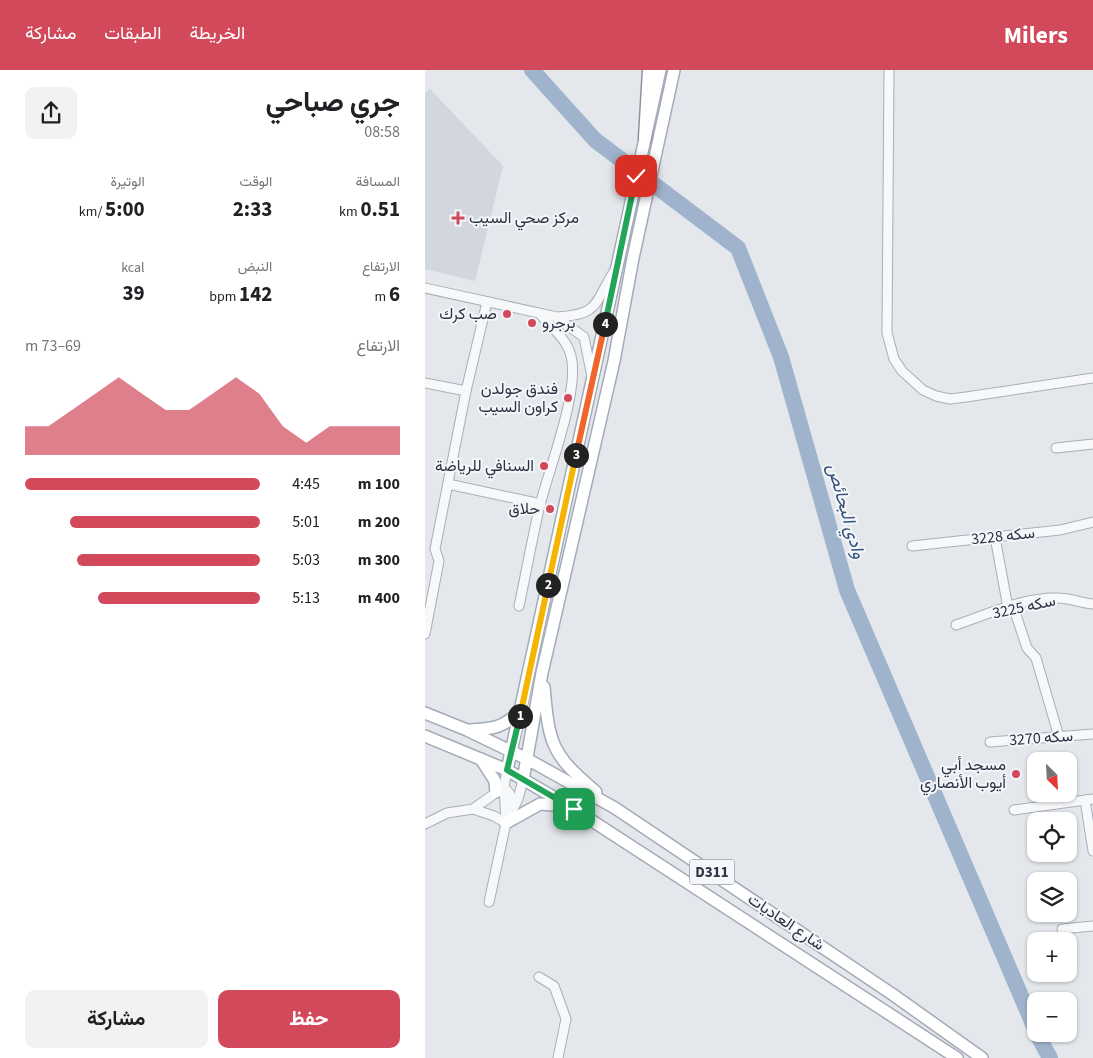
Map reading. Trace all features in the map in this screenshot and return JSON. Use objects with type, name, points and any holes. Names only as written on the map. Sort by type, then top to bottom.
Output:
[{"type":"highway","points":[[645,138],[649,70]]},
{"type":"main road","points":[[507,770],[661,70]]},
{"type":"main road","points":[[523,780],[543,673],[614,361],[633,258],[674,70]]},
{"type":"main road","points":[[543,673],[547,723],[556,750],[567,766],[615,808]]},
{"type":"main road","points":[[467,730],[495,729],[507,724],[521,711]]},
{"type":"main road","name":"شارع العاديات","points":[[425,713],[467,730],[527,759],[615,808],[884,988],[982,1058]]},
{"type":"main road","name":"شارع العاديات","points":[[425,736],[507,770],[574,809],[957,1058]]},
{"type":"main road","points":[[480,758],[500,790]]},
{"type":"main road","points":[[506,822],[541,804],[550,803],[574,809]]},
{"type":"street","points":[[889,70],[887,333],[894,360],[902,371],[923,390],[949,399],[1093,378]]},
{"type":"street","points":[[425,288],[557,317],[582,315],[599,299],[616,268]]},
{"type":"street","points":[[425,634],[439,561],[435,549],[466,391],[487,302]]},
{"type":"street","points":[[519,606],[541,504],[558,445],[573,379],[572,358],[567,344],[540,314]]},
{"type":"street","points":[[557,317],[584,338],[593,379]]},
{"type":"street","points":[[425,383],[466,391]]},
{"type":"street","points":[[1056,448],[1093,444]]},
{"type":"street","points":[[448,484],[541,504]]},
{"type":"street","name":"سكه 3228","points":[[912,546],[1060,530],[1093,522]]},
{"type":"street","points":[[995,537],[1010,607],[1027,648],[1036,658],[1059,737]]},
{"type":"street","points":[[425,549],[435,549]]},
{"type":"street","name":"سكه 3225","points":[[956,625],[1010,607],[1056,598],[1093,604]]},
{"type":"street","name":"سكه 3270","points":[[990,742],[1093,734]]},
{"type":"street","points":[[506,822],[500,790],[507,770]]},
{"type":"street","points":[[489,902],[506,822],[523,780]]},
{"type":"street","points":[[500,790],[510,794],[514,805]]},
{"type":"street","points":[[425,824],[447,813],[473,809],[500,790]]},
{"type":"street","points":[[1014,810],[1089,800],[1093,851]]},
{"type":"street","points":[[473,809],[506,822]]},
{"type":"street","points":[[1062,929],[1093,926]]},
{"type":"street","points":[[539,977],[554,986],[566,1020],[558,1058]]},
{"type":"shaded area","name":"مركز صحي السيب","points":[[430,89],[503,166],[475,281],[425,269],[425,93]]},
{"type":"waterway","name":"وادي البحائص","points":[[532,70],[595,140],[738,248],[781,357],[847,590],[1027,1010]]},
{"type":"waterway","name":"وادي البحائص","points":[[1041,1042],[1050,1058]]},
{"type":"place","name":"مركز صحي السيب","points":[[458,218]]},
{"type":"place","name":"صب كرك","points":[[507,314]]},
{"type":"place","name":"برجرو","points":[[532,323]]},
{"type":"place","name":"فندق جولدن كراون السيب","points":[[568,398]]},
{"type":"place","name":"السنافي للرياضة","points":[[544,466]]},
{"type":"place","name":"حلاق","points":[[550,509]]},
{"type":"place","name":"مسجد أبي أيوب الأنصاري","points":[[1016,774]]},
{"type":"route","points":[[574,809],[507,770],[636,176]]}]
